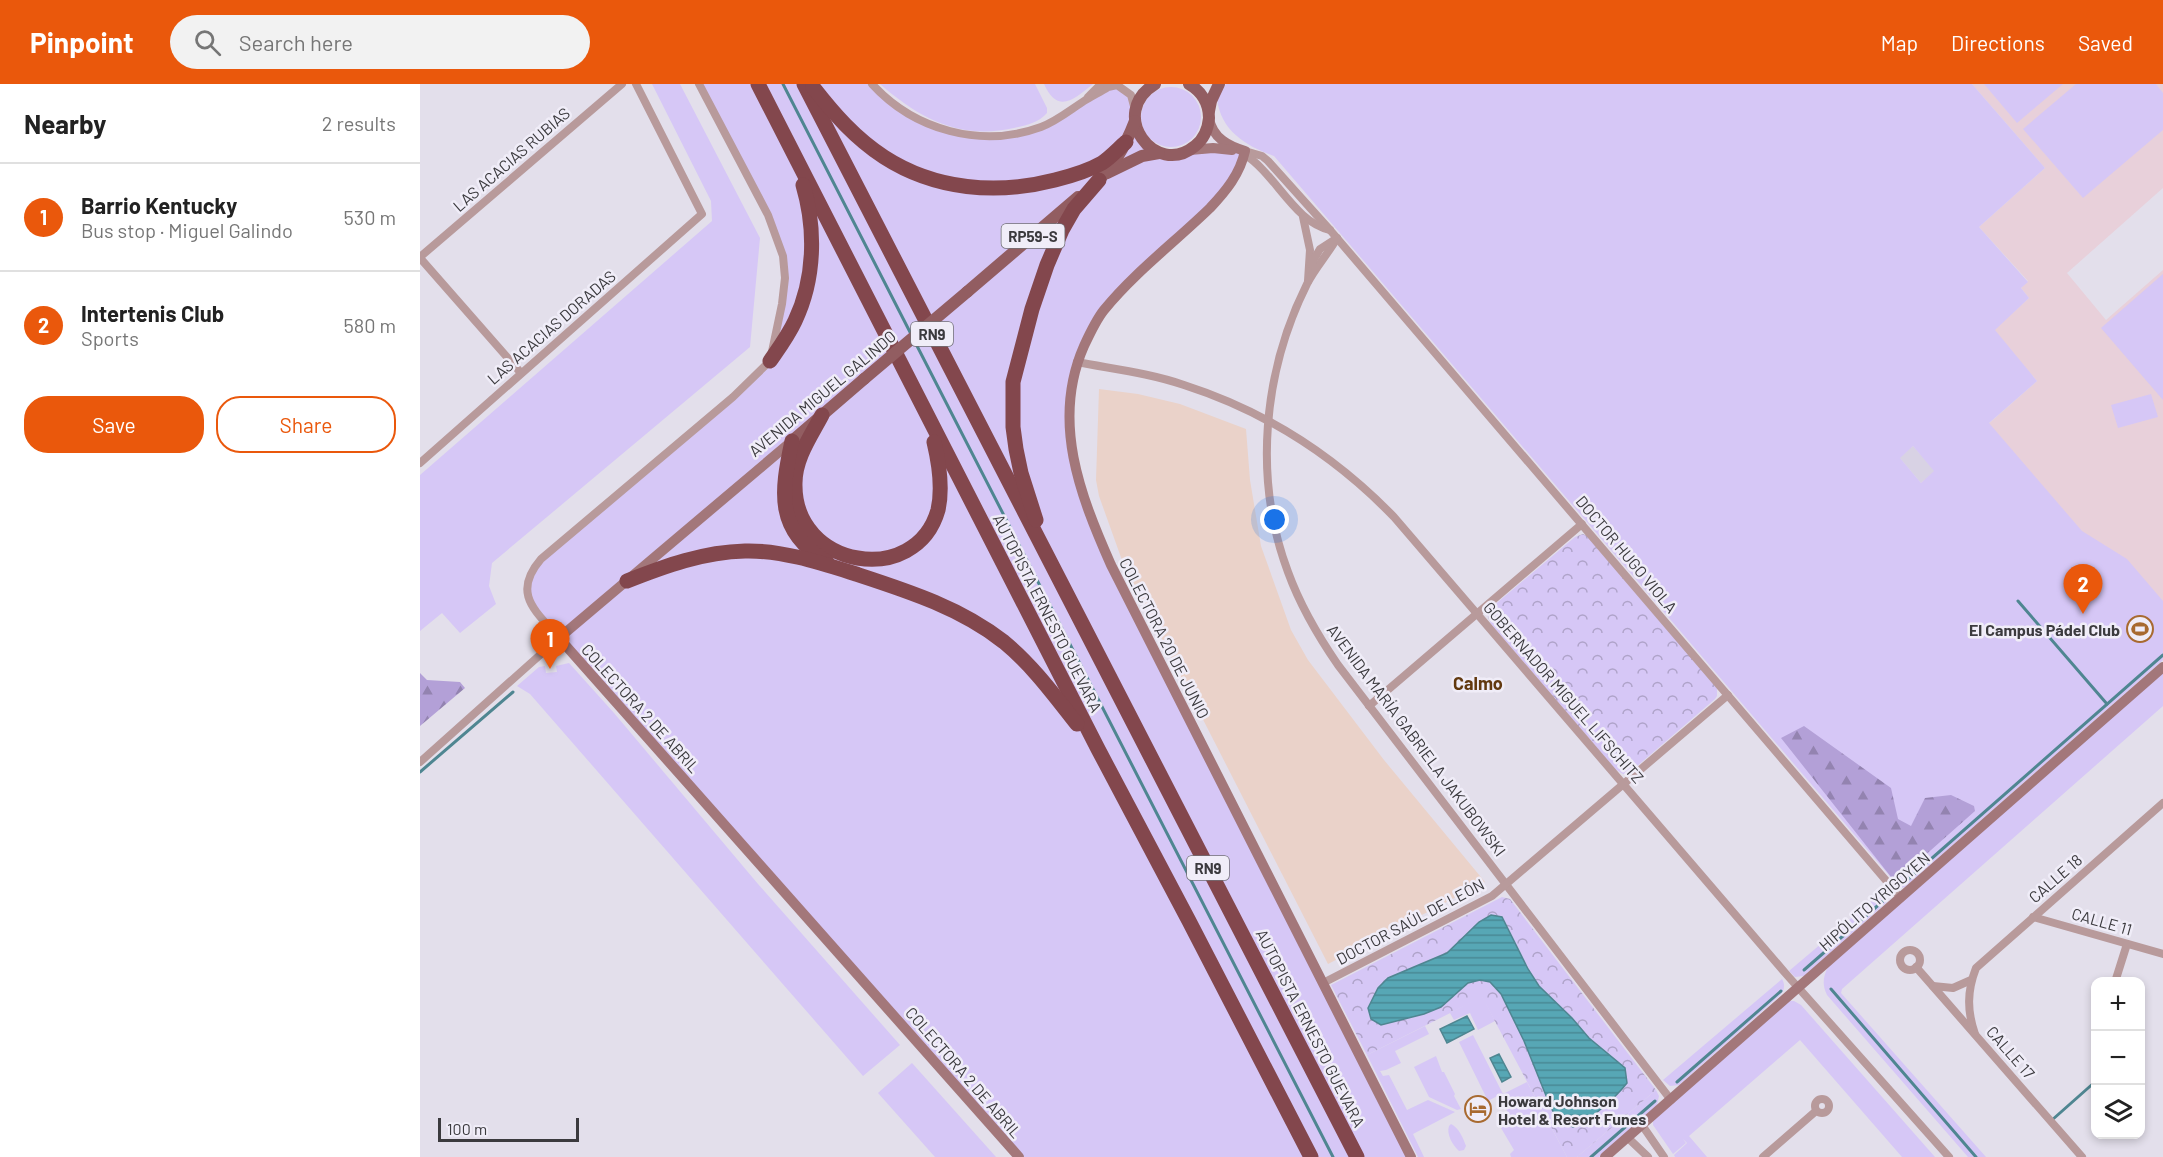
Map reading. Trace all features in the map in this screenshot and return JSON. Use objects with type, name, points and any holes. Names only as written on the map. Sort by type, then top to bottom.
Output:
[{"type":"highway","name":"AUTOPISTA ERNESTO GUEVARA","points":[[758,84],[1098,749],[1311,1157]]},
{"type":"highway","name":"AUTOPISTA ERNESTO GUEVARA","points":[[804,84],[1060,585],[1357,1157]]},
{"type":"highway","points":[[811,84],[848,129],[886,158],[912,172],[966,187],[1014,188],[1063,178],[1101,163],[1126,142]]},
{"type":"highway","points":[[770,361],[788,334],[799,311],[807,283],[812,243],[811,222],[804,188],[792,151]]},
{"type":"highway","points":[[1060,585],[1021,473],[1013,427],[1013,382],[1032,309],[1062,230],[1074,209],[1102,177]]},
{"type":"highway","points":[[822,415],[798,463],[795,482],[796,499],[807,528],[820,543],[831,550],[860,559],[881,559],[902,553],[919,540],[932,524],[938,508],[940,485],[937,455],[927,416]]},
{"type":"highway","points":[[792,441],[783,490],[790,523],[797,536],[808,548],[837,568]]},
{"type":"highway","points":[[627,581],[670,564],[707,554],[747,551],[785,555],[837,568],[936,603],[964,616],[1004,642],[1041,678],[1098,749]]},
{"type":"main road","name":"AVENIDA MIGUEL GALINDO","points":[[1102,177],[1126,142],[1142,94],[1155,84]]},
{"type":"main road","points":[[1190,150],[1204,136],[1211,101],[1220,84]]},
{"type":"main road","points":[[1195,85],[1209,115]]},
{"type":"main road","name":"DOCTOR HUGO VIOLA","points":[[1209,115],[1214,132],[1219,138],[1244,153]]},
{"type":"main road","points":[[1135,116],[1137,131],[1142,140],[1160,153]]},
{"type":"main road","name":"DOCTOR HUGO VIOLA","points":[[1190,150],[1222,148],[1244,153]]},
{"type":"main road","name":"AVENIDA MIGUEL GALINDO","points":[[559,638],[1102,177],[1142,156],[1160,153],[1180,154],[1190,150]]},
{"type":"main road","name":"COLECTORA 20 DE JUNIO","points":[[1244,153],[1240,168],[1223,194],[1172,245],[1131,280],[1102,312],[1077,362],[1069,400],[1070,441],[1081,491],[1093,525],[1116,575],[1411,1157]]},
{"type":"main road","name":"COLECTORA 2 DE ABRIL","points":[[559,638],[1019,1157]]},
{"type":"main road","name":"HIPÓLITO YRIGOYEN","points":[[1605,1157],[2163,667]]},
{"type":"street","name":"LAS ACACIAS RUBIAS","points":[[420,257],[622,84]]},
{"type":"street","name":"LAS ACACIAS DORADAS","points":[[420,462],[702,214],[636,84]]},
{"type":"street","points":[[699,84],[768,215],[783,256],[785,278],[782,304],[770,361]]},
{"type":"street","points":[[872,84],[882,95],[907,114],[926,124],[974,136],[999,136],[1040,127],[1108,87],[1117,85],[1131,95],[1135,116]]},
{"type":"street","points":[[1086,100],[1101,84]]},
{"type":"street","name":"DOCTOR HUGO VIOLA","points":[[1244,153],[1263,169],[1302,214],[1317,225],[1330,230]]},
{"type":"street","name":"DOCTOR HUGO VIOLA","points":[[1244,153],[1262,156],[1268,161],[1330,230],[1900,898]]},
{"type":"street","name":"AVENIDA MARÍA GABRIELA JAKUBOWSKI","points":[[1302,214],[1309,238],[1308,281]]},
{"type":"street","points":[[1310,265],[1320,249],[1337,238]]},
{"type":"street","name":"AVENIDA MARÍA GABRIELA JAKUBOWSKI","points":[[1337,238],[1308,281],[1285,337],[1271,394],[1268,421],[1268,485],[1272,513],[1288,572],[1302,606],[1321,639],[1369,706],[1671,1100]]},
{"type":"street","points":[[420,257],[521,373]]},
{"type":"street","name":"COLECTORA 2 DE ABRIL","points":[[559,638],[533,609],[528,599],[526,589],[533,568],[733,397],[770,361]]},
{"type":"street","name":"GOBERNADOR MIGUEL LIFSCHITZ","points":[[1077,362],[1184,384],[1244,408],[1296,436],[1323,454],[1374,496],[1798,987],[1949,1157]]},
{"type":"street","points":[[1369,706],[1582,524]]},
{"type":"street","points":[[420,762],[559,638]]},
{"type":"street","name":"DOCTOR SAÚL DE LEÓN","points":[[1323,983],[1492,896],[1728,695]]},
{"type":"street","name":"CALLE 18","points":[[1971,980],[1976,968],[1983,961],[2163,802]]},
{"type":"street","name":"CALLE 11","points":[[2032,917],[2163,954]]},
{"type":"street","points":[[2116,977],[2127,944]]},
{"type":"street","name":"CALLE 17","points":[[1916,967],[2082,1157]]},
{"type":"street","points":[[1933,986],[1953,988],[1971,980]]},
{"type":"street","points":[[1971,980],[1968,1007],[1975,1034]]},
{"type":"street","points":[[1763,1157],[1816,1111]]},
{"type":"street","points":[[1642,1125],[1664,1157]]},
{"type":"street","points":[[1627,1137],[1648,1157]]},
{"type":"shaded area","points":[[1972,84],[2163,84],[2163,188],[2067,273],[2106,320],[2163,270],[2163,645],[1921,483],[2037,381],[1994,330],[2029,298],[2021,288],[2028,281],[1979,227],[2045,168]]},
{"type":"shaded area","points":[[1099,389],[1138,394],[1180,404],[1246,429],[1250,480],[1261,546],[1291,630],[1308,660],[1384,760],[1485,882],[1328,964],[1123,563],[1099,496],[1096,480]]},
{"type":"shaded area","points":[[1913,446],[1935,471],[1921,483],[1899,457]]},
{"type":"green space","points":[[652,84],[680,84],[760,238],[750,347],[492,563],[489,586],[496,604],[460,633],[442,613],[420,631],[420,475],[712,221],[711,201]]},
{"type":"green space","points":[[699,84],[872,84],[907,114],[974,136],[1040,127],[1108,87],[1126,89],[1135,121],[1159,153],[1213,148],[1244,154],[1232,181],[1137,274],[1089,334],[1068,420],[1093,526],[1411,1157],[1019,1157],[533,609],[528,578],[533,568],[770,361],[785,278],[777,237]]},
{"type":"green space","points":[[880,84],[1035,84],[1047,108],[1047,113],[1028,125],[1014,128],[994,131],[958,129],[942,124],[910,107]]},
{"type":"green space","points":[[1044,84],[1093,84],[1073,99],[1061,102],[1049,94]]},
{"type":"green space","points":[[1226,84],[1972,84],[2045,168],[1979,227],[2028,282],[2021,288],[2029,298],[1995,330],[2037,381],[1989,423],[2082,531],[2127,559],[2163,601],[2163,660],[1905,887],[1900,888],[1274,156],[1245,142],[1229,128],[1219,110],[1217,99]],"holes":[[[1913,446],[1934,471],[1921,483],[1900,458]]]},
{"type":"green space","points":[[1984,84],[2063,84],[2017,123]]},
{"type":"green space","points":[[2076,84],[2156,84],[2163,93],[2163,130],[2083,198],[2023,129]]},
{"type":"green space","points":[[1171,87],[1188,92],[1196,100],[1201,117],[1196,134],[1188,142],[1171,147],[1154,142],[1146,134],[1141,117],[1146,100],[1154,92]]},
{"type":"green space","points":[[2163,274],[2163,400],[2101,328]]},
{"type":"green space","points":[[2151,394],[2158,417],[2118,428],[2111,405]]},
{"type":"green space","points":[[1583,534],[1717,688],[1715,699],[1628,774],[1615,769],[1491,624],[1487,615],[1492,607],[1575,537]]},
{"type":"green space","points":[[569,663],[758,884],[900,1045],[863,1076],[530,694],[517,686],[539,667],[545,666],[546,673],[557,672],[556,666]]},
{"type":"green space","points":[[2163,672],[2163,706],[1842,989],[1841,993],[1986,1157],[1968,1157],[1827,995],[1824,984],[1826,971]]},
{"type":"green space","points":[[420,673],[427,680],[460,682],[465,688],[420,726]]},
{"type":"green space","points":[[1804,726],[1891,788],[1898,819],[1911,826],[1925,798],[1951,795],[1974,806],[1975,811],[1895,882],[1781,738]]},
{"type":"green space","points":[[1887,888],[1890,892],[1887,902],[1804,976],[1795,977],[1789,971]]},
{"type":"green space","points":[[1502,897],[1510,899],[1656,1090],[1577,1157],[1567,1157],[1482,997],[1367,1055],[1331,985]]},
{"type":"green space","points":[[1782,979],[1784,986],[1780,995],[1679,1085],[1670,1086],[1663,1080]]},
{"type":"green space","points":[[1482,996],[1495,1021],[1478,1030],[1470,1013],[1454,1020],[1450,1013]]},
{"type":"green space","points":[[1789,1001],[1801,1005],[1935,1157],[1902,1157],[1800,1040],[1689,1136],[1707,1157],[1675,1157],[1674,1155],[1687,1143],[1683,1139],[1686,1143],[1673,1154],[1653,1125],[1653,1121]]},
{"type":"green space","points":[[1425,1026],[1429,1034],[1395,1051],[1401,1063],[1380,1071],[1383,1076],[1389,1075],[1407,1110],[1428,1100],[1455,1112],[1413,1134],[1424,1157],[1418,1157],[1367,1055]]},
{"type":"green space","points":[[1473,1035],[1503,1094],[1527,1082],[1567,1157],[1511,1157],[1510,1154],[1514,1150],[1501,1128],[1512,1121],[1499,1095],[1488,1101],[1459,1042]]},
{"type":"green space","points":[[1436,1056],[1461,1109],[1457,1110],[1429,1097],[1414,1067]]},
{"type":"green space","points":[[912,1063],[996,1157],[935,1157],[878,1093]]},
{"type":"green space","points":[[1656,1090],[1659,1096],[1657,1105],[1599,1157],[1577,1157]]},
{"type":"green space","points":[[1451,1124],[1462,1137],[1466,1146],[1464,1150],[1459,1151],[1451,1140],[1448,1129]]},
{"type":"water","points":[[1491,915],[1502,917],[1539,986],[1589,1038],[1625,1068],[1627,1083],[1622,1089],[1595,1114],[1573,1127],[1559,1121],[1551,1108],[1524,1041],[1501,994],[1490,982],[1480,980],[1468,983],[1441,1007],[1424,1014],[1381,1025],[1371,1019],[1368,1008],[1378,988],[1388,978],[1447,953],[1479,922]]},
{"type":"water","points":[[1467,1016],[1474,1029],[1447,1043],[1440,1029]]},
{"type":"water","points":[[1499,1054],[1511,1077],[1502,1082],[1490,1058]]},
{"type":"waterway","points":[[783,84],[912,336]]},
{"type":"waterway","points":[[915,342],[1333,1157]]},
{"type":"waterway","points":[[2018,601],[2107,704]]},
{"type":"waterway","points":[[1906,881],[2163,655]]},
{"type":"waterway","points":[[420,772],[513,692]]},
{"type":"waterway","points":[[1804,970],[1883,901]]},
{"type":"waterway","points":[[1831,989],[1976,1157]]},
{"type":"waterway","points":[[1677,1082],[1781,991]]},
{"type":"waterway","points":[[2052,1120],[2091,1085]]},
{"type":"waterway","points":[[1591,1157],[1655,1101]]},
{"type":"place","name":"Intertenis Club","points":[[2083,614]]},
{"type":"place","name":"El Campus Pádel Club","points":[[2140,629]]},
{"type":"place","name":"Barrio Kentucky","points":[[550,669]]},
{"type":"place","name":"Howard Johnson Hotel & Resort Funes","points":[[1478,1109]]},
{"type":"district","name":"Calmo","points":[[1478,683]]}]
